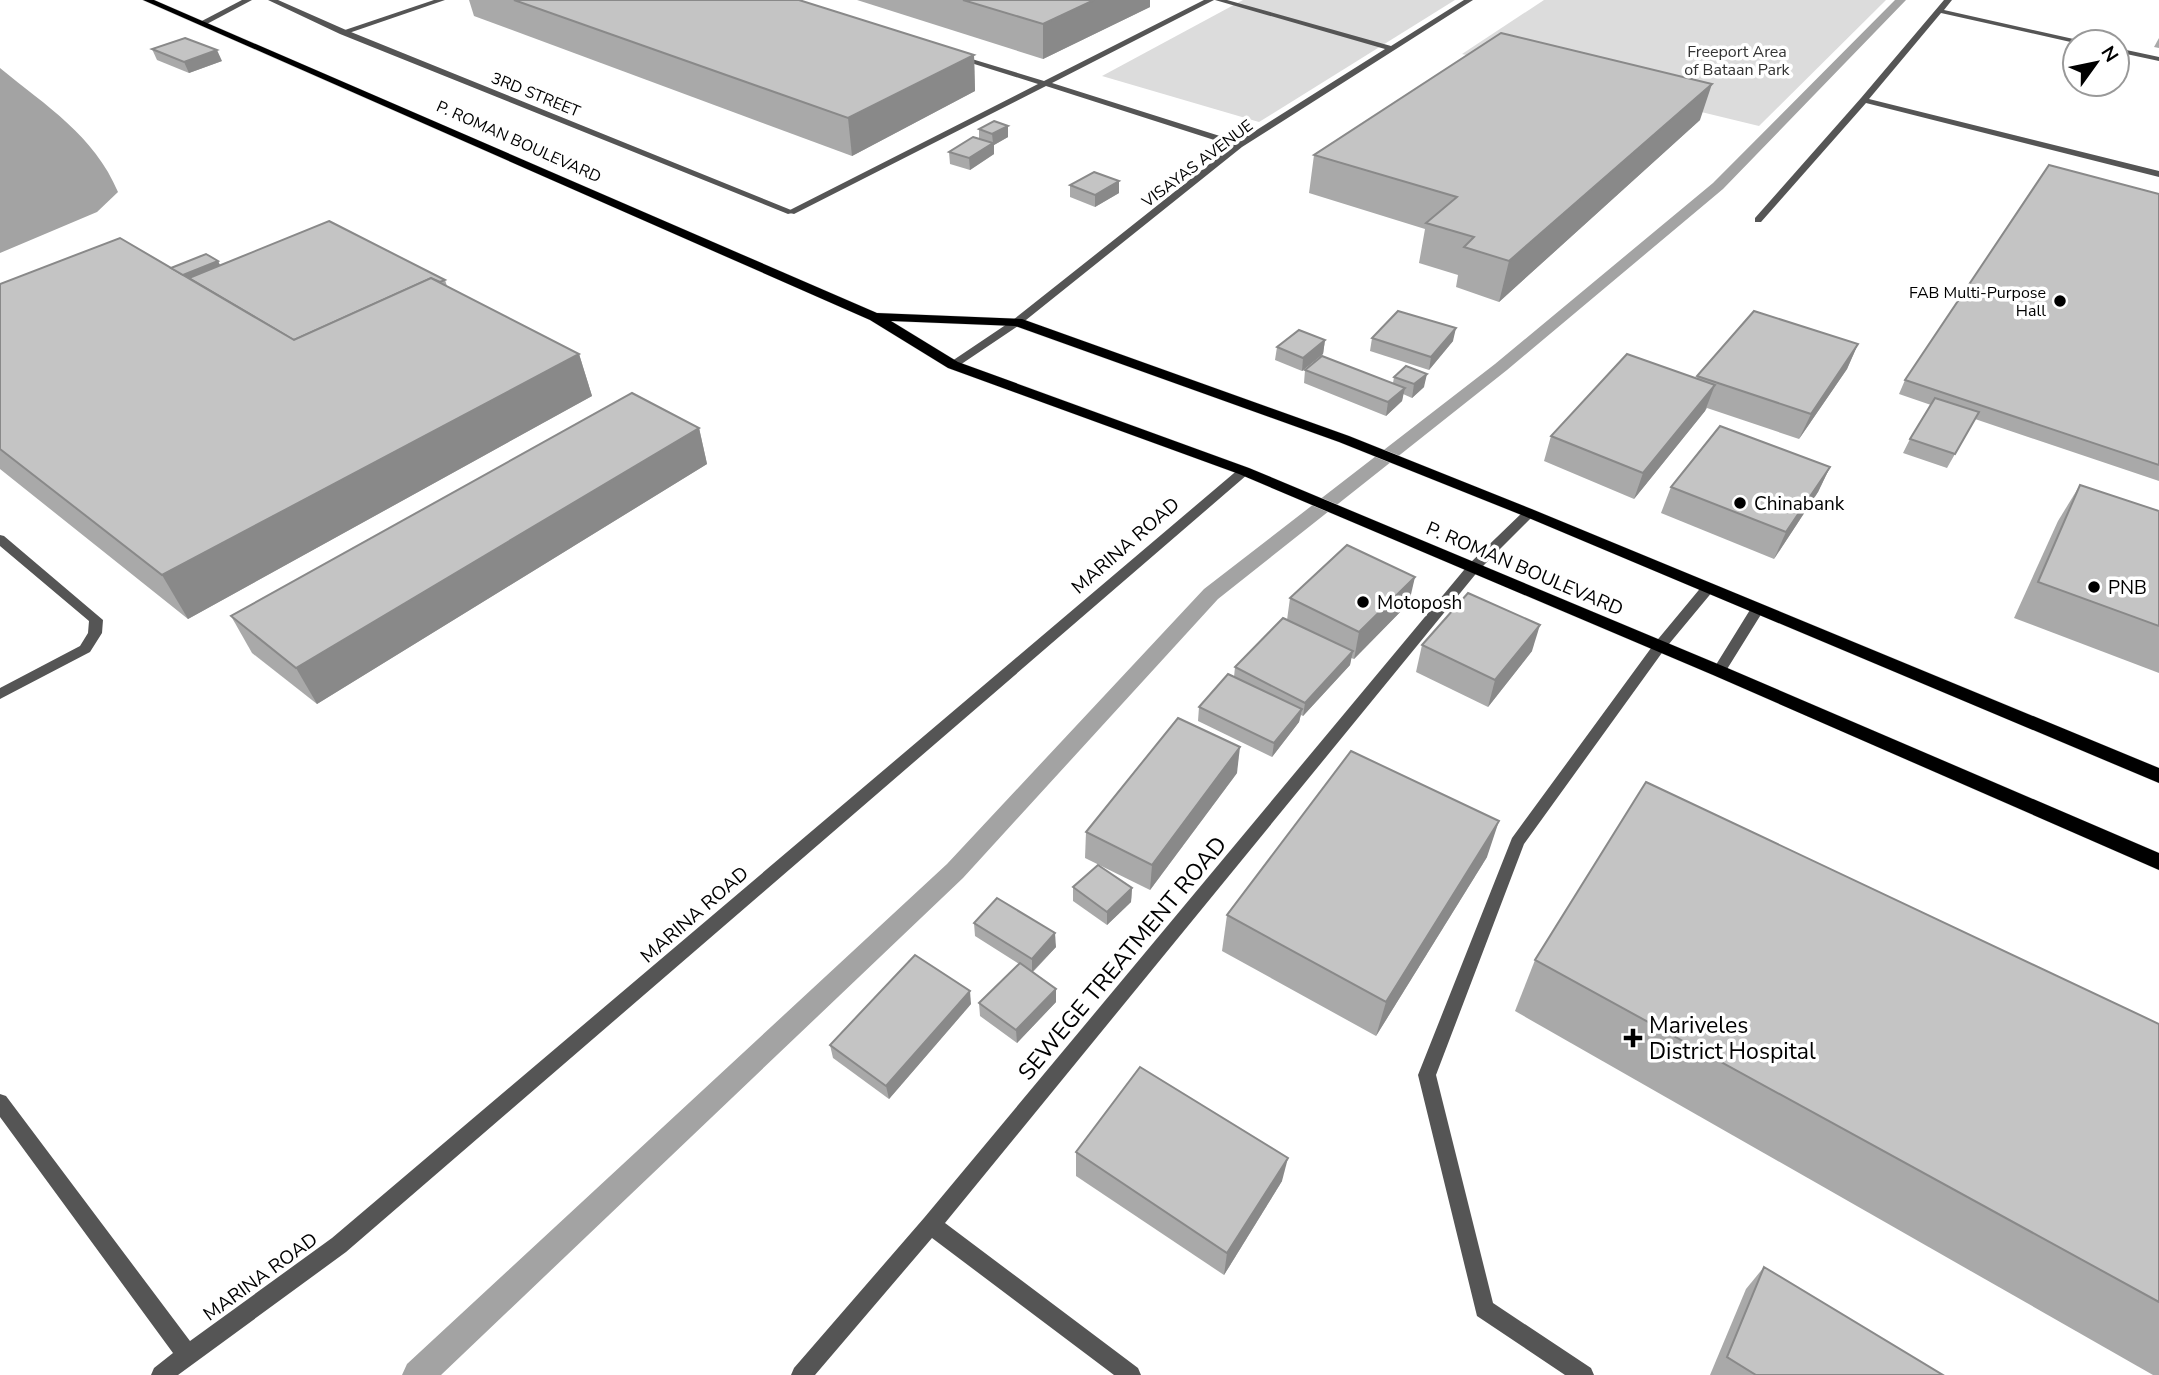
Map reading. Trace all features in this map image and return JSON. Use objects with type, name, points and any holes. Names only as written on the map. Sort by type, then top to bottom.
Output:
[{"type":"main road","name":"P. ROMAN BOULEVARD","points":[[148,0],[875,317],[953,365],[1244,471],[1288,492],[1719,671],[2159,862]]},
{"type":"main road","name":"P. ROMAN BOULEVARD","points":[[875,317],[1017,322],[1344,439],[1453,481],[2159,776]]},
{"type":"street","points":[[202,23],[248,0]]},
{"type":"street","name":"3RD STREET","points":[[272,0],[343,32],[791,212],[1048,82]]},
{"type":"street","points":[[343,32],[441,0]]},
{"type":"street","points":[[1048,82],[1210,0]]},
{"type":"street","points":[[1220,0],[1389,48]]},
{"type":"street","name":"VISAYAS AVENUE","points":[[953,365],[1017,322],[1239,145],[1469,0]]},
{"type":"street","points":[[1758,219],[1948,0]]},
{"type":"street","points":[[1939,10],[2061,37]]},
{"type":"street","points":[[943,51],[1048,82],[1239,145]]},
{"type":"street","points":[[2131,53],[2159,59]]},
{"type":"street","points":[[1864,100],[2159,174]]},
{"type":"street","name":"MARINA ROAD","points":[[161,1375],[339,1245],[1244,471]]},
{"type":"street","name":"SEWEGE TREATMENT ROAD","points":[[801,1375],[931,1225],[1474,567],[1529,513]]},
{"type":"street","points":[[0,539],[96,620],[95,634],[85,649],[0,694]]},
{"type":"street","points":[[1584,1375],[1484,1309],[1427,1074],[1517,842],[1659,647],[1708,588]]},
{"type":"street","points":[[1719,671],[1758,608]]},
{"type":"street","points":[[0,1102],[187,1355]]},
{"type":"street","points":[[931,1225],[1131,1375]]},
{"type":"green space","points":[[1243,0],[1455,0],[1259,122],[1102,76]]},
{"type":"green space","name":"Freeport Area of Bataan Park","points":[[1544,0],[1886,0],[1759,126],[1462,54]]},
{"type":"shaded area","points":[[0,68],[82,138],[108,172],[118,192],[97,212],[0,253]]},
{"type":"building","points":[[514,0],[799,0],[974,55],[848,118]]},
{"type":"building","points":[[963,0],[1094,0],[1043,24]]},
{"type":"building","points":[[1501,33],[1712,84],[1509,261],[1464,247],[1474,237],[1426,223],[1457,197],[1314,155]]},
{"type":"building","points":[[185,38],[217,50],[184,62],[152,49]]},
{"type":"building","points":[[994,121],[1008,126],[992,134],[979,129]]},
{"type":"building","points":[[973,137],[993,143],[969,158],[949,152]]},
{"type":"building","name":"FAB Multi-Purpose Hall","points":[[2049,165],[2159,194],[2159,465],[1905,380]]},
{"type":"building","points":[[1094,172],[1119,181],[1095,195],[1070,185]]},
{"type":"building","points":[[329,221],[445,280],[440,282],[431,278],[294,340],[189,278]]},
{"type":"building","points":[[120,238],[294,340],[431,278],[579,354],[162,575],[0,449],[0,284]]},
{"type":"building","points":[[206,254],[218,261],[183,275],[171,268]]},
{"type":"building","points":[[1398,311],[1456,328],[1431,357],[1372,338]]},
{"type":"building","points":[[1754,311],[1858,344],[1811,414],[1697,376]]},
{"type":"building","points":[[1299,330],[1325,340],[1303,358],[1277,347]]},
{"type":"building","points":[[1627,354],[1715,385],[1643,473],[1551,436]]},
{"type":"building","points":[[1322,356],[1405,388],[1388,402],[1305,370]]},
{"type":"building","points":[[1406,366],[1427,374],[1414,384],[1394,377]]},
{"type":"building","points":[[632,393],[699,428],[296,668],[231,616]]},
{"type":"building","points":[[1935,398],[1979,412],[1955,454],[1910,439]]},
{"type":"building","points":[[1720,426],[1830,467],[1786,532],[1671,487]]},
{"type":"building","points":[[2080,485],[2159,511],[2159,626],[2038,582]]},
{"type":"building","points":[[1347,545],[1415,577],[1359,632],[1290,598]]},
{"type":"building","points":[[1468,593],[1540,625],[1495,680],[1422,645]]},
{"type":"building","points":[[1283,618],[1353,651],[1305,703],[1235,667]]},
{"type":"building","points":[[1228,674],[1302,709],[1274,743],[1199,707]]},
{"type":"building","points":[[1178,718],[1240,747],[1152,865],[1086,832]]},
{"type":"building","points":[[1351,751],[1499,821],[1386,1002],[1227,915]]},
{"type":"building","points":[[1646,782],[2159,1024],[2159,1302],[1535,960]]},
{"type":"building","points":[[1098,865],[1132,888],[1107,912],[1073,887]]},
{"type":"building","points":[[997,898],[1055,933],[1032,959],[974,923]]},
{"type":"building","points":[[915,955],[970,991],[886,1086],[830,1045]]},
{"type":"building","points":[[1020,963],[1056,989],[1016,1030],[979,1003]]},
{"type":"building","points":[[1140,1067],[1288,1158],[1227,1253],[1076,1152]]},
{"type":"building","points":[[1764,1267],[1943,1375],[1756,1375],[1727,1357]]},
{"type":"waterway","points":[[418,1375],[955,871],[1211,594],[1501,367],[1718,186],[1901,0]]},
{"type":"place","name":"FAB Multi-Purpose Hall","points":[[2060,301]]},
{"type":"place","name":"Chinabank","points":[[1740,503]]},
{"type":"place","name":"PNB","points":[[2094,587]]},
{"type":"place","name":"Motoposh","points":[[1363,602]]},
{"type":"place","name":"Mariveles District Hospital","points":[[1633,1038]]}]
